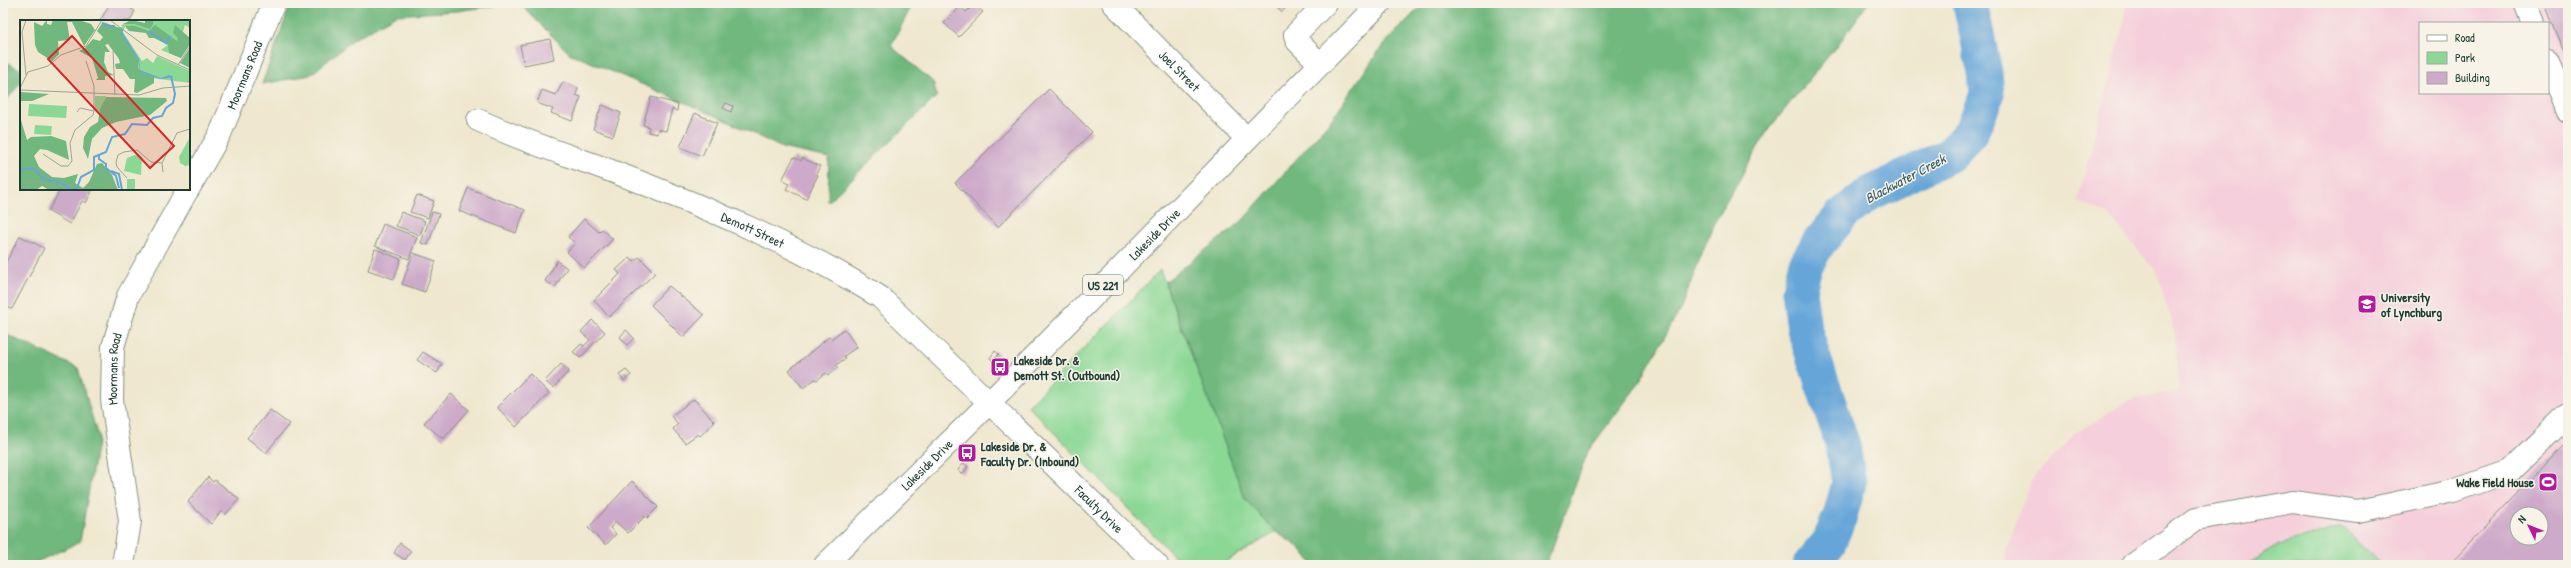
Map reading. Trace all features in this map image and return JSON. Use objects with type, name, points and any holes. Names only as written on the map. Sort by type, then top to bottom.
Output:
[{"type":"street","name":"Moormans Road","points":[[190,186],[220,134],[274,3]]},
{"type":"street","name":"Joel Street","points":[[1113,3],[1246,138]]},
{"type":"street","points":[[1319,63],[1297,41],[1295,35],[1326,3]]},
{"type":"street","points":[[2525,3],[2533,22]]},
{"type":"street","name":"Lakeside Drive","points":[[825,565],[990,402],[1319,63],[1373,5]]},
{"type":"street","points":[[2549,64],[2568,112]]},
{"type":"street","name":"Demott Street","points":[[478,120],[507,134],[668,193],[834,268],[880,297],[990,402]]},
{"type":"street","name":"Moormans Road","points":[[123,565],[130,521],[112,400],[113,347],[128,296],[188,190]]},
{"type":"street","name":"Faculty Drive","points":[[990,402],[1157,565]]},
{"type":"street","points":[[2133,565],[2196,519],[2293,502],[2358,511],[2453,491],[2510,471],[2568,415]]},
{"type":"shaded area","name":"University of Lynchburg","points":[[2127,3],[2568,3],[2568,565],[2008,565],[2006,551],[2030,482],[2077,432],[2132,399],[2179,392],[2175,335],[2157,272],[2105,212],[2077,202],[2125,18]]},
{"type":"green space","points":[[291,3],[514,3],[457,11],[396,15],[354,39],[310,75],[262,84]]},
{"type":"green space","points":[[519,3],[913,3],[891,46],[933,82],[937,96],[828,202],[829,158],[782,148],[723,119],[569,53]]},
{"type":"green space","points":[[1424,3],[1868,3],[1843,38],[1768,130],[1713,225],[1680,310],[1637,386],[1588,451],[1546,565],[1313,565],[1300,548],[1276,532],[1245,499],[1165,282],[1241,222],[1331,120],[1383,45]]},
{"type":"green space","points":[[3,60],[20,69],[20,83],[3,105]]},
{"type":"green space","points":[[1160,270],[1245,499],[1276,532],[1220,565],[1183,565],[1028,406]]},
{"type":"green space","points":[[3,333],[78,368],[98,437],[80,542],[30,565],[3,565]]},
{"type":"green space","points":[[2341,527],[2382,565],[2245,565],[2279,545]]},
{"type":"building","points":[[110,3],[119,3],[135,11],[130,20],[101,20]]},
{"type":"building","points":[[1273,3],[1290,3],[1282,12]]},
{"type":"building","points":[[2545,3],[2568,3],[2568,61]]},
{"type":"building","points":[[974,4],[983,12],[959,37],[944,23],[960,7],[966,12]]},
{"type":"building","points":[[550,39],[554,59],[524,65],[520,45]]},
{"type":"building","points":[[563,82],[578,88],[576,95],[581,97],[572,121],[551,113],[553,109],[537,103],[542,90],[556,95]]},
{"type":"building","points":[[1049,89],[1092,132],[998,227],[955,183]]},
{"type":"building","points":[[651,97],[678,104],[677,111],[672,109],[666,131],[658,129],[657,134],[648,132],[649,127],[643,125]]},
{"type":"building","points":[[726,103],[733,106],[731,112],[723,108]]},
{"type":"building","points":[[602,105],[621,113],[613,136],[593,129]]},
{"type":"building","points":[[695,113],[717,123],[702,156],[680,147]]},
{"type":"building","points":[[794,157],[801,161],[802,158],[820,166],[816,174],[818,175],[806,199],[786,189],[789,184],[782,180]]},
{"type":"building","points":[[468,188],[525,210],[516,233],[459,211]]},
{"type":"building","points":[[60,190],[92,190],[86,203],[82,201],[70,224],[48,211]]},
{"type":"building","points":[[417,195],[434,201],[428,218],[410,212]]},
{"type":"building","points":[[401,212],[425,221],[420,235],[396,226]]},
{"type":"building","points":[[432,212],[439,214],[428,245],[421,243]]},
{"type":"building","points":[[584,219],[599,232],[602,229],[613,239],[584,268],[567,252],[575,243],[568,237]]},
{"type":"building","points":[[383,224],[417,237],[409,259],[375,246]]},
{"type":"building","points":[[20,236],[44,248],[12,309],[3,305],[3,268]]},
{"type":"building","points":[[375,249],[401,259],[394,279],[368,270]]},
{"type":"building","points":[[413,253],[436,261],[425,292],[402,284]]},
{"type":"building","points":[[630,257],[634,261],[639,257],[655,273],[609,317],[594,300],[620,274],[616,270]]},
{"type":"building","points":[[557,261],[567,268],[555,287],[545,281]]},
{"type":"building","points":[[669,286],[704,315],[683,337],[651,305]]},
{"type":"building","points":[[592,320],[605,332],[580,358],[573,352],[581,344],[584,346],[590,340],[581,332]]},
{"type":"building","points":[[844,329],[857,347],[844,356],[846,358],[836,365],[838,368],[828,375],[826,373],[817,380],[815,379],[803,388],[789,370],[829,337],[831,339]]},
{"type":"building","points":[[626,330],[634,338],[627,345],[620,337]]},
{"type":"building","points":[[995,351],[999,354],[993,361],[990,358]]},
{"type":"building","points":[[423,352],[442,364],[437,373],[417,360]]},
{"type":"building","points":[[561,364],[569,371],[553,388],[545,381]]},
{"type":"building","points":[[626,370],[631,375],[624,381],[619,375]]},
{"type":"building","points":[[530,374],[549,393],[516,427],[497,407]]},
{"type":"building","points":[[451,394],[469,410],[443,439],[424,423]]},
{"type":"building","points":[[694,399],[715,422],[700,436],[698,434],[685,443],[673,429],[678,424],[671,416]]},
{"type":"building","points":[[270,410],[289,424],[266,453],[247,438]]},
{"type":"building","name":"Wake Field House","points":[[2563,445],[2568,450],[2568,565],[2453,565],[2451,563]]},
{"type":"building","points":[[964,463],[968,467],[962,474],[958,470]]},
{"type":"building","points":[[208,477],[213,482],[215,480],[239,499],[225,515],[221,511],[211,524],[188,502]]},
{"type":"building","points":[[632,481],[658,507],[647,518],[645,516],[628,533],[616,522],[610,528],[616,534],[606,545],[588,528]]},
{"type":"building","points":[[400,543],[411,551],[405,560],[394,553]]},
{"type":"waterway","name":"Blackwater Creek","points":[[1810,565],[1829,542],[1840,516],[1849,483],[1843,445],[1804,329],[1799,291],[1805,266],[1818,244],[1842,215],[1869,194],[1951,154],[1972,130],[1987,95],[1985,73],[1970,3]]},
{"type":"place","name":"University of Lynchburg","points":[[2367,304]]},
{"type":"place","name":"Lakeside Dr. & Demott St. (Outbound)","points":[[1000,367]]},
{"type":"place","name":"Lakeside Dr. & Faculty Dr. (Inbound)","points":[[967,453]]},
{"type":"place","name":"Wake Field House","points":[[2548,482]]}]
